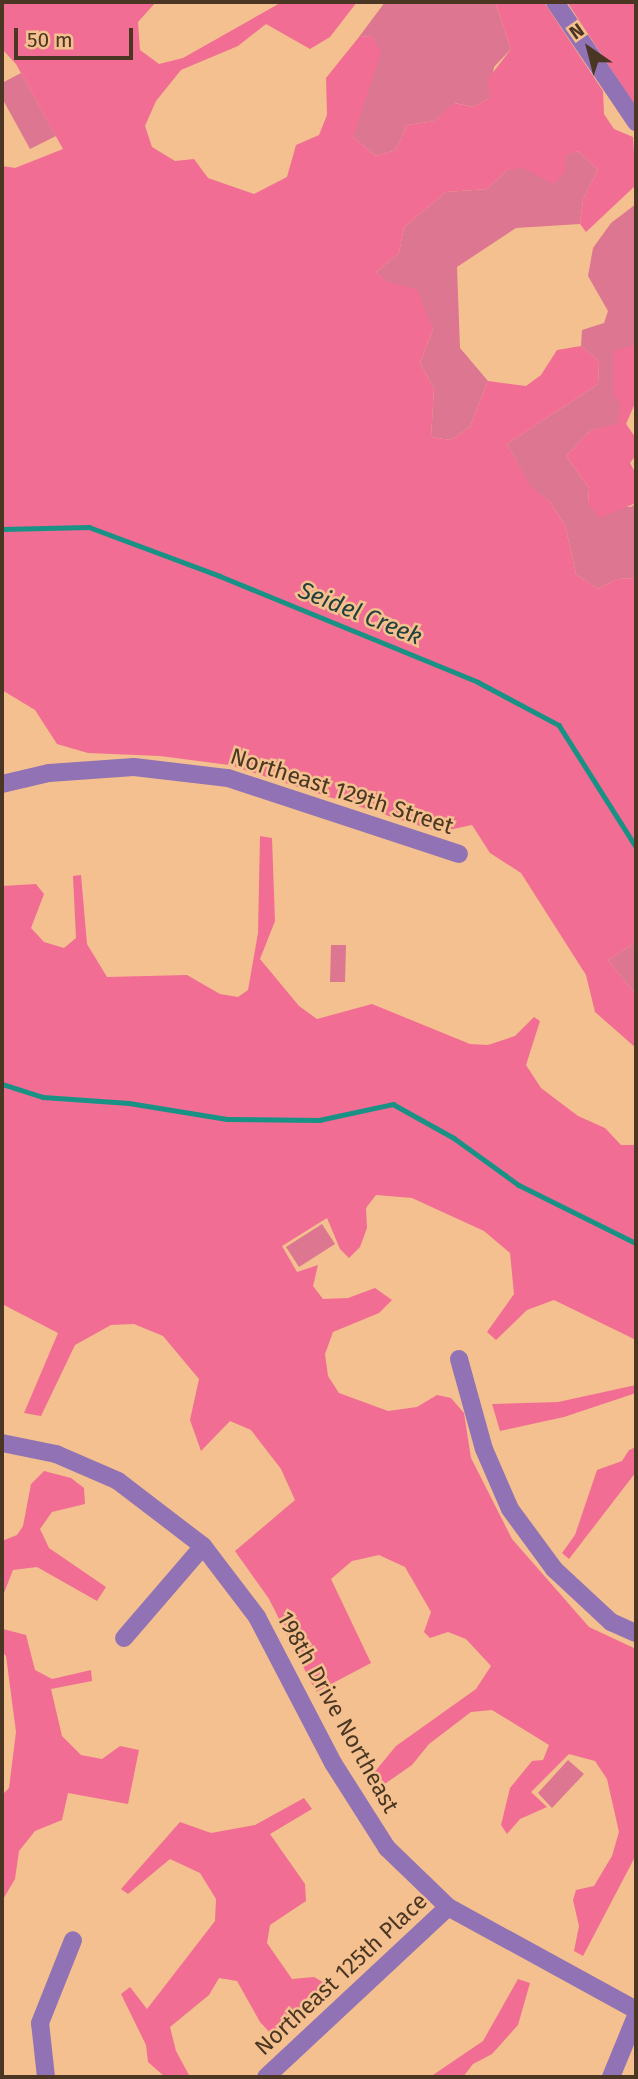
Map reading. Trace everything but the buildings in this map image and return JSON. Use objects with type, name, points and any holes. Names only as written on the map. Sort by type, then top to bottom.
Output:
[{"type":"street","points":[[555,2],[636,122]]},
{"type":"street","name":"Northeast 129th Street","points":[[2,784],[48,773],[134,767],[229,778],[458,854]]},
{"type":"street","points":[[459,1359],[484,1449],[510,1509],[554,1569],[611,1622],[636,1633]]},
{"type":"street","name":"198th Drive Northeast","points":[[2,1443],[56,1454],[118,1481],[203,1546],[257,1617],[359,1808],[387,1848],[449,1908],[636,2010]]},
{"type":"street","points":[[124,1638],[203,1546]]},
{"type":"street","name":"Northeast 125th Place","points":[[266,2077],[449,1908]]},
{"type":"street","points":[[46,2077],[40,2023],[73,1940]]},
{"type":"street","points":[[611,2077],[636,2016]]},
{"type":"shaded area","points":[[2,2],[156,2],[138,22],[140,50],[159,64],[183,58],[282,2],[357,2],[330,37],[310,49],[266,24],[238,46],[181,70],[156,101],[145,126],[152,147],[175,161],[194,159],[208,178],[254,194],[287,177],[296,145],[319,135],[327,115],[326,78],[359,37],[372,36],[381,52],[353,137],[376,156],[396,150],[407,125],[435,121],[454,103],[473,107],[490,98],[488,79],[511,49],[495,2],[544,2],[603,91],[604,114],[614,129],[633,137],[636,185],[586,232],[580,224],[583,199],[598,170],[578,151],[566,155],[566,170],[554,184],[523,168],[507,170],[487,189],[446,192],[404,227],[399,253],[376,272],[387,282],[417,289],[433,329],[420,363],[434,389],[431,437],[451,440],[470,427],[488,381],[526,386],[541,375],[557,350],[581,346],[599,361],[598,384],[507,444],[531,487],[549,501],[565,525],[576,574],[598,589],[617,579],[636,578],[636,942],[608,960],[636,995],[636,1048],[595,1012],[586,975],[521,873],[490,853],[472,825],[439,832],[229,765],[160,756],[88,753],[57,744],[35,710],[2,690],[2,166],[15,168],[63,149],[16,64],[2,49]]},
{"type":"shaded area","points":[[385,2],[495,2],[511,49],[494,67],[490,98],[473,107],[455,103],[435,121],[407,125],[396,150],[376,156],[353,137],[372,36],[359,37]]},
{"type":"shaded area","points":[[567,2],[636,2],[636,103],[634,104]]},
{"type":"shaded area","points":[[21,73],[56,136],[30,149],[2,98],[2,83]]},
{"type":"shaded area","points":[[578,151],[598,170],[583,199],[580,224],[516,228],[457,267],[460,348],[488,381],[470,427],[451,440],[431,437],[434,389],[420,363],[433,329],[376,272],[399,253],[404,227],[446,192],[487,189],[507,170]]},
{"type":"shaded area","points":[[636,204],[636,348],[632,345],[618,425],[591,430],[566,456],[589,488],[588,504],[631,507],[636,503],[636,578],[617,579],[598,589],[576,574],[565,525],[549,501],[531,488],[507,444],[598,384],[599,361],[581,346],[582,330],[604,323],[608,311],[588,276],[593,248],[611,223]]},
{"type":"shaded area","points":[[632,345],[636,348],[636,401],[626,424],[636,438],[636,455],[630,463],[636,474],[636,503],[600,518],[588,504],[589,488],[566,456],[591,430],[617,424],[621,404],[614,396],[614,351]]},
{"type":"shaded area","points":[[260,836],[272,838],[275,921],[260,959],[299,1006],[317,1019],[372,1004],[470,1044],[488,1045],[515,1036],[534,1017],[540,1021],[526,1065],[541,1088],[578,1116],[605,1128],[621,1145],[636,1145],[636,1340],[554,1300],[527,1310],[496,1340],[487,1332],[514,1294],[510,1253],[484,1231],[412,1198],[376,1195],[366,1208],[367,1228],[360,1247],[349,1258],[340,1249],[327,1218],[282,1246],[297,1272],[318,1265],[313,1286],[323,1299],[348,1298],[375,1288],[392,1300],[379,1313],[333,1332],[325,1354],[328,1376],[339,1393],[388,1411],[417,1407],[437,1395],[451,1398],[464,1413],[471,1458],[512,1539],[589,1627],[636,1649],[636,1855],[583,1956],[574,1951],[579,1926],[573,1900],[576,1890],[594,1886],[612,1856],[619,1832],[607,1779],[595,1761],[569,1754],[531,1792],[547,1807],[520,1819],[507,1834],[501,1825],[510,1788],[532,1761],[543,1760],[549,1745],[492,1710],[471,1712],[429,1744],[412,1765],[376,1790],[368,1780],[396,1746],[476,1689],[491,1666],[466,1639],[448,1632],[430,1638],[424,1632],[431,1612],[405,1567],[379,1555],[352,1561],[331,1579],[371,1663],[316,1692],[269,1599],[235,1551],[295,1500],[281,1469],[251,1430],[230,1421],[201,1451],[190,1420],[199,1379],[163,1336],[134,1324],[111,1325],[75,1345],[41,1416],[24,1413],[58,1333],[2,1304],[2,886],[36,884],[44,894],[31,928],[44,942],[64,948],[76,938],[73,876],[81,875],[87,944],[107,977],[187,975],[220,994],[238,997],[248,990],[258,933]]},
{"type":"shaded area","points":[[636,942],[636,995],[608,960]]},
{"type":"shaded area","points":[[331,945],[346,945],[345,982],[330,982]]},
{"type":"shaded area","points":[[322,1224],[335,1244],[299,1267],[286,1247]]},
{"type":"shaded area","points":[[636,1385],[636,1393],[564,1417],[500,1431],[492,1404],[558,1402]]},
{"type":"shaded area","points":[[636,1447],[636,1472],[569,1559],[562,1553],[575,1535],[597,1470],[622,1461],[629,1450]]},
{"type":"shaded area","points":[[44,1471],[71,1478],[84,1488],[85,1504],[52,1512],[40,1529],[49,1548],[106,1587],[97,1601],[37,1567],[13,1570],[2,1598],[2,1541],[17,1535],[23,1526],[31,1484]]},
{"type":"shaded area","points":[[2,1623],[3,1629],[26,1635],[35,1670],[52,1679],[91,1670],[92,1681],[51,1689],[62,1736],[81,1755],[102,1759],[120,1746],[139,1750],[128,1804],[68,1793],[62,1820],[35,1831],[19,1851],[15,1879],[2,1901],[2,1795],[9,1788],[16,1732],[6,1656],[2,1652]]},
{"type":"shaded area","points":[[568,1760],[584,1774],[552,1808],[538,1793]]},
{"type":"shaded area","points":[[304,1798],[312,1809],[270,1834],[305,1884],[306,1901],[270,1925],[267,1943],[292,1979],[314,1977],[330,1986],[274,2037],[260,2022],[237,1981],[219,1978],[209,1995],[170,2027],[176,2051],[190,2077],[165,2077],[148,2062],[146,2045],[121,1994],[130,1987],[147,2009],[215,1921],[216,1899],[200,1873],[170,1859],[128,1894],[121,1889],[180,1822],[211,1833],[255,1825]]},
{"type":"shaded area","points":[[518,1979],[530,1983],[518,2025],[492,2054],[473,2064],[463,2077],[430,2077],[483,2041]]},
{"type":"waterway","name":"Seidel Creek","points":[[2,529],[89,527],[220,576],[478,682],[559,725],[636,847]]},
{"type":"waterway","points":[[2,1084],[43,1097],[129,1103],[227,1119],[319,1120],[393,1104],[454,1138],[519,1185],[636,1243]]}]
